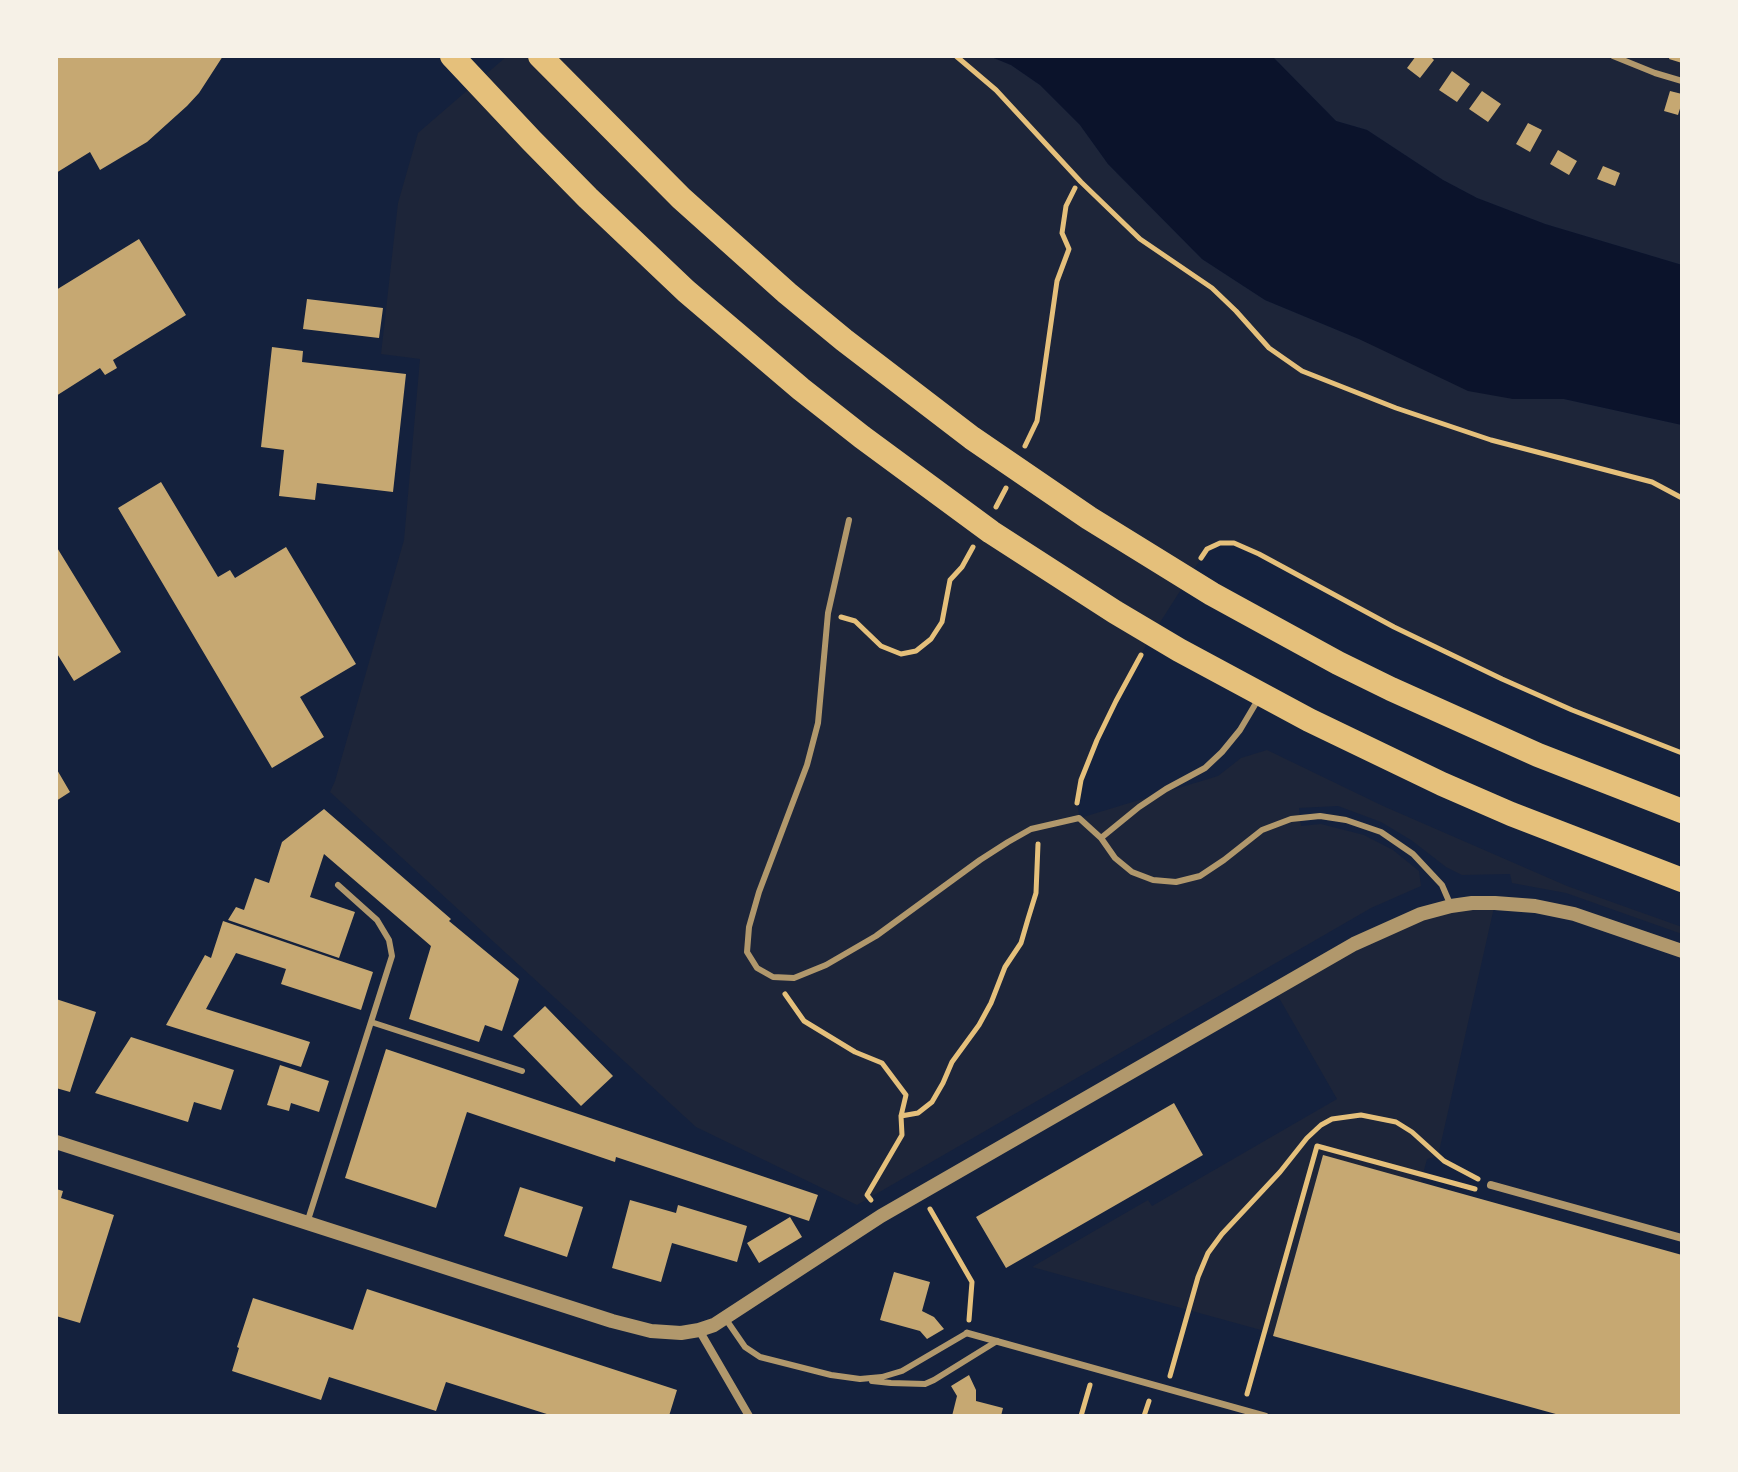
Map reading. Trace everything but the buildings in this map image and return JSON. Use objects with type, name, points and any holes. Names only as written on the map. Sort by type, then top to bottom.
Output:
[{"type":"highway","points":[[452,56],[637,245],[709,311],[885,455],[991,532],[1179,650],[1335,733],[1442,784],[1583,843],[1682,880]]},
{"type":"highway","points":[[540,56],[681,198],[787,293],[972,438],[1101,526],[1212,594],[1391,689],[1538,755],[1682,811]]},
{"type":"street","points":[[56,1142],[612,1321],[665,1333],[699,1330],[714,1325],[881,1216],[1387,927],[1451,906],[1495,903],[1574,914],[1682,951]]},
{"type":"street","points":[[1491,1185],[1682,1238]]},
{"type":"street","points":[[699,1330],[749,1416]]},
{"type":"street","points":[[967,1333],[1265,1416]]},
{"type":"lane","points":[[1613,56],[1682,81]]},
{"type":"lane","points":[[849,520],[828,613],[818,723],[807,765],[749,927],[747,952],[757,968],[773,977],[794,978],[826,965],[876,936],[980,860],[1031,829],[1079,818],[1132,872],[1153,880],[1176,882],[1200,876],[1262,830],[1276,824],[1320,816],[1346,820],[1381,832],[1413,854],[1442,885],[1451,906]]},
{"type":"lane","points":[[1101,838],[1139,807],[1205,768],[1240,730],[1261,695]]},
{"type":"lane","points":[[307,1224],[392,956],[389,940],[377,920],[338,885]]},
{"type":"lane","points":[[371,1022],[522,1071]]},
{"type":"lane","points":[[725,1318],[745,1347],[760,1357],[831,1375],[891,1383],[925,1384],[997,1341]]},
{"type":"lane","points":[[860,1379],[902,1371],[967,1333]]},
{"type":"path","points":[[956,56],[996,90],[1081,182],[1140,239],[1212,288],[1269,348],[1302,371],[1396,408],[1491,440],[1652,482],[1682,498]]},
{"type":"path","points":[[1037,421],[1057,281],[1069,249],[1062,233],[1066,206],[1075,188]]},
{"type":"path","points":[[828,613],[855,621],[881,646],[907,653],[924,646],[937,630],[945,612],[946,598]]},
{"type":"path","points":[[901,1116],[918,1113],[932,1102],[952,1062],[985,1014],[1005,967],[1021,943],[1036,893],[1039,845],[1031,829]]},
{"type":"path","points":[[773,977],[804,1021],[855,1052],[882,1063],[906,1095],[901,1116],[902,1135],[867,1195]]},
{"type":"path","points":[[1167,1388],[1198,1277],[1208,1253],[1321,1125],[1332,1119],[1361,1115],[1396,1122],[1444,1161],[1491,1185],[1490,1193],[1317,1146],[1243,1409]]},
{"type":"path","points":[[921,1193],[972,1282],[967,1333]]},
{"type":"path","points":[[1081,1416],[1094,1368]]},
{"type":"shaded area","points":[[507,56],[989,56],[1011,65],[1040,85],[1080,125],[1108,164],[1202,259],[1265,300],[1513,399],[1564,399],[1682,425],[1682,753],[1572,710],[1394,627],[1234,543],[1220,543],[1207,549],[1150,638],[1097,740],[1076,800],[1080,818],[1218,776],[1241,758],[1267,750],[1383,806],[1567,886],[1682,927],[1682,934],[1566,893],[1512,883],[1510,874],[1462,875],[1381,822],[1338,806],[1299,808],[1301,826],[1321,824],[1364,835],[1393,850],[1419,871],[1421,886],[1371,908],[857,1205],[696,1127],[330,792],[404,540],[420,359],[381,354],[398,203],[418,133]]},
{"type":"shaded area","points":[[989,56],[1272,56],[1336,121],[1367,130],[1443,180],[1477,198],[1545,224],[1682,265],[1682,425],[1564,399],[1513,399],[1468,391],[1359,339],[1265,300],[1202,259],[1108,164],[1080,125],[1040,85],[1011,65]]},
{"type":"shaded area","points":[[1272,56],[1682,56],[1682,265],[1545,224],[1477,198],[1443,180],[1367,130],[1336,121]]},
{"type":"shaded area","points":[[1495,903],[1438,1156],[1427,1159],[1421,1182],[1323,1156],[1273,1336],[1261,1330],[1032,1267],[1148,1200],[1152,1206],[1337,1099],[1274,989],[1387,927]]}]
